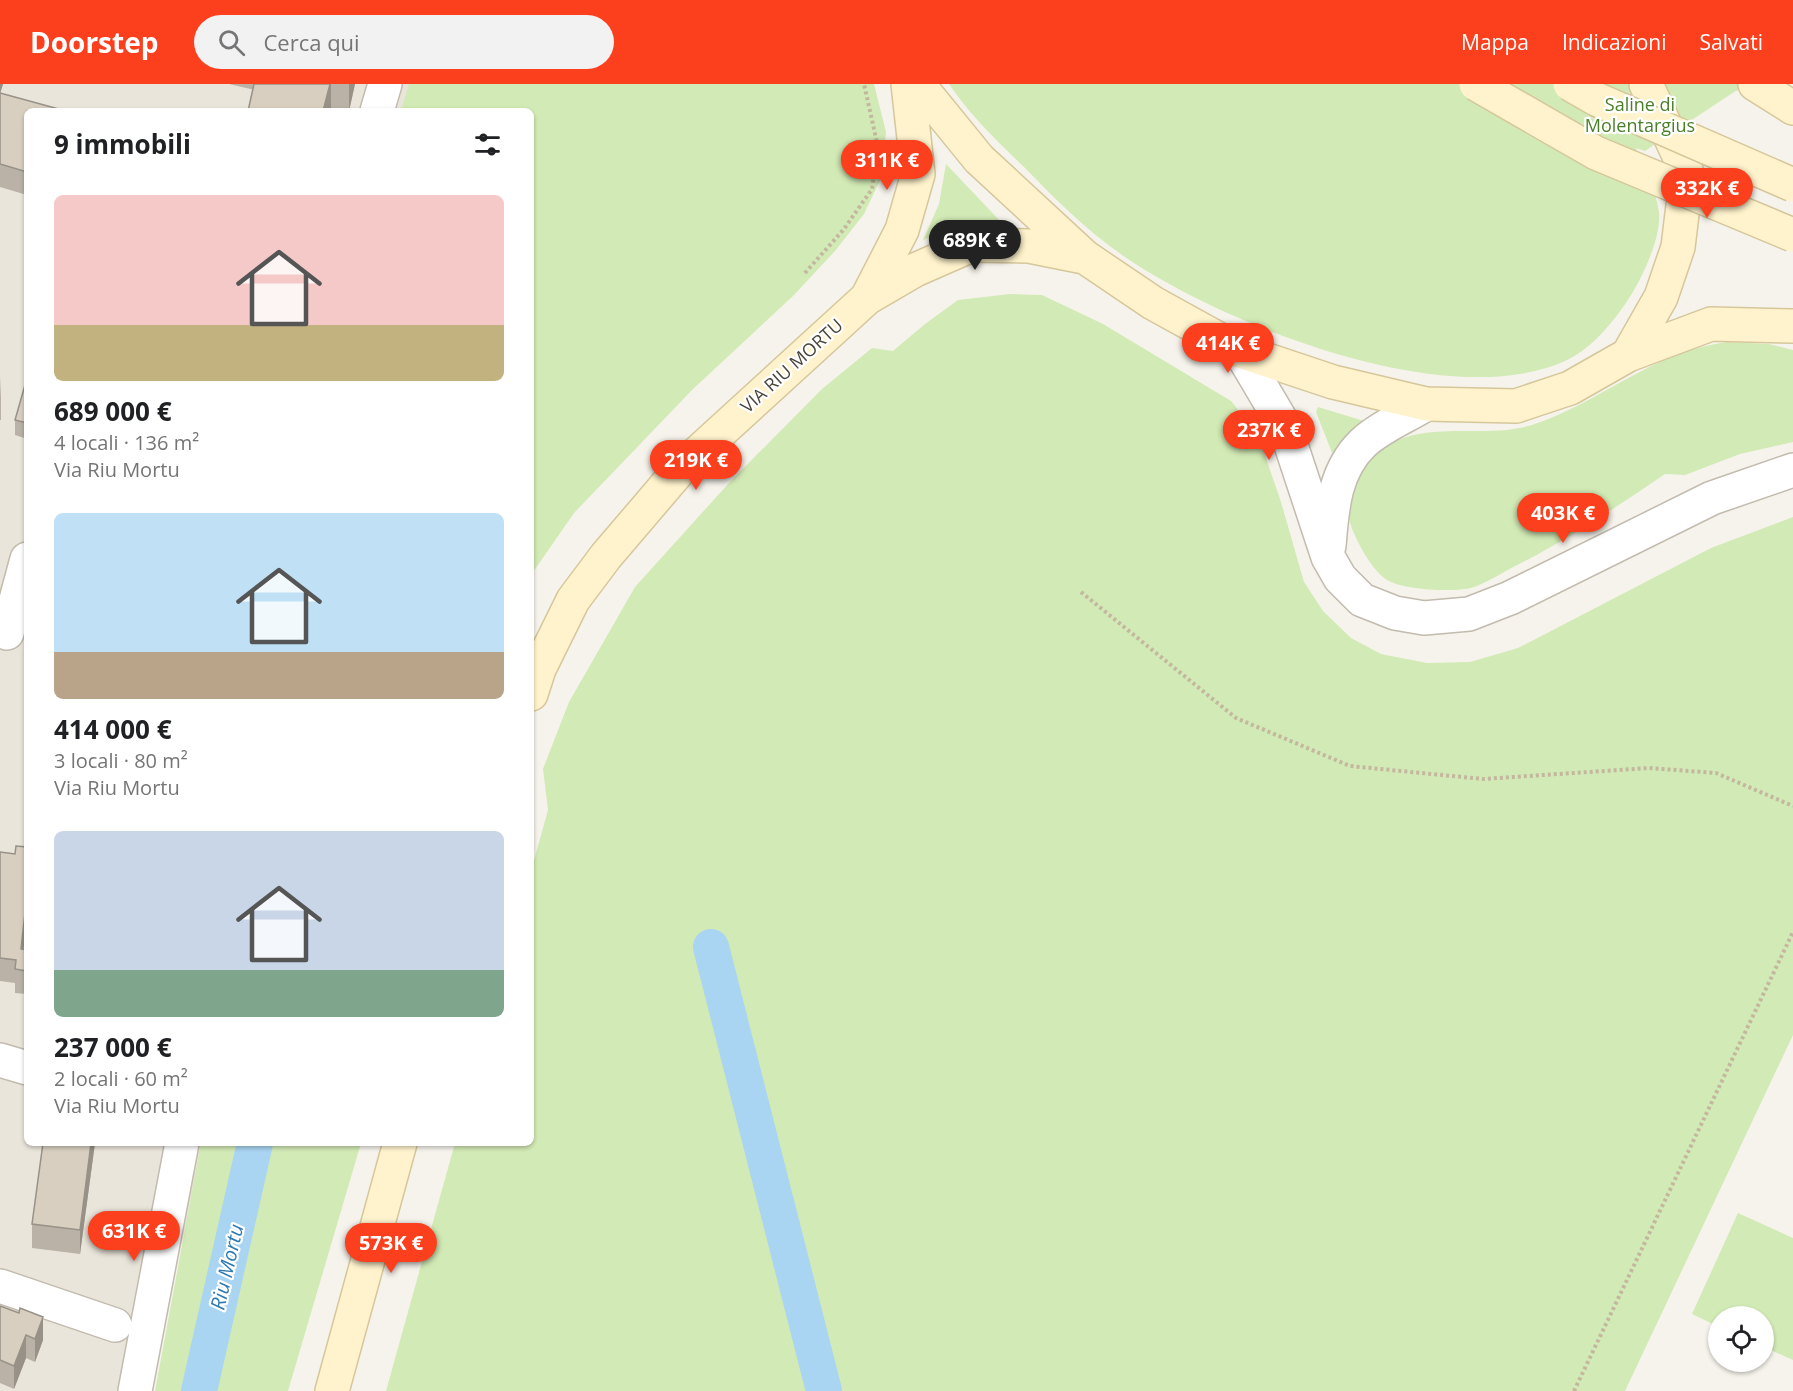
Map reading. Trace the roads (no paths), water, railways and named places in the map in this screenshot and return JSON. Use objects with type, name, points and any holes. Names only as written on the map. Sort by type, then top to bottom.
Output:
[{"type":"main road","name":"VIA RIU MORTU","points":[[867,298],[902,230],[918,174],[908,84]]},
{"type":"main road","points":[[918,84],[979,159],[1085,257],[1153,303],[1240,351],[1333,382],[1426,404],[1516,406],[1569,388],[1628,355],[1711,324],[1793,326]]},
{"type":"main road","points":[[1476,84],[1596,153],[1793,234]]},
{"type":"main road","points":[[1570,84],[1596,99],[1793,185]]},
{"type":"main road","points":[[1628,355],[1661,297],[1678,247],[1687,173],[1646,84]]},
{"type":"main road","points":[[1755,84],[1793,108]]},
{"type":"main road","name":"VIA RIU MORTU","points":[[534,685],[539,669],[573,600],[606,556],[682,467],[867,298],[915,270],[972,245],[1029,246],[1085,257]]},
{"type":"main road","points":[[332,1391],[399,1146]]},
{"type":"street","points":[[378,108],[385,84]]},
{"type":"street","points":[[1240,351],[1285,427],[1328,557],[1340,578],[1362,600],[1395,613],[1424,618],[1469,614],[1510,598],[1712,498],[1793,470]]},
{"type":"street","points":[[1328,557],[1333,502],[1342,471],[1364,443],[1426,404]]},
{"type":"street","points":[[2,641],[24,569]]},
{"type":"street","points":[[0,1060],[24,1067]]},
{"type":"street","points":[[135,1391],[181,1146]]},
{"type":"street","points":[[0,1286],[115,1325]]},
{"type":"waterway","points":[[711,947],[824,1391]]},
{"type":"waterway","name":"Riu Mortu","points":[[199,1391],[254,1146]]},
{"type":"park label","name":"Saline di Molentargius","points":[[1640,115]]}]
